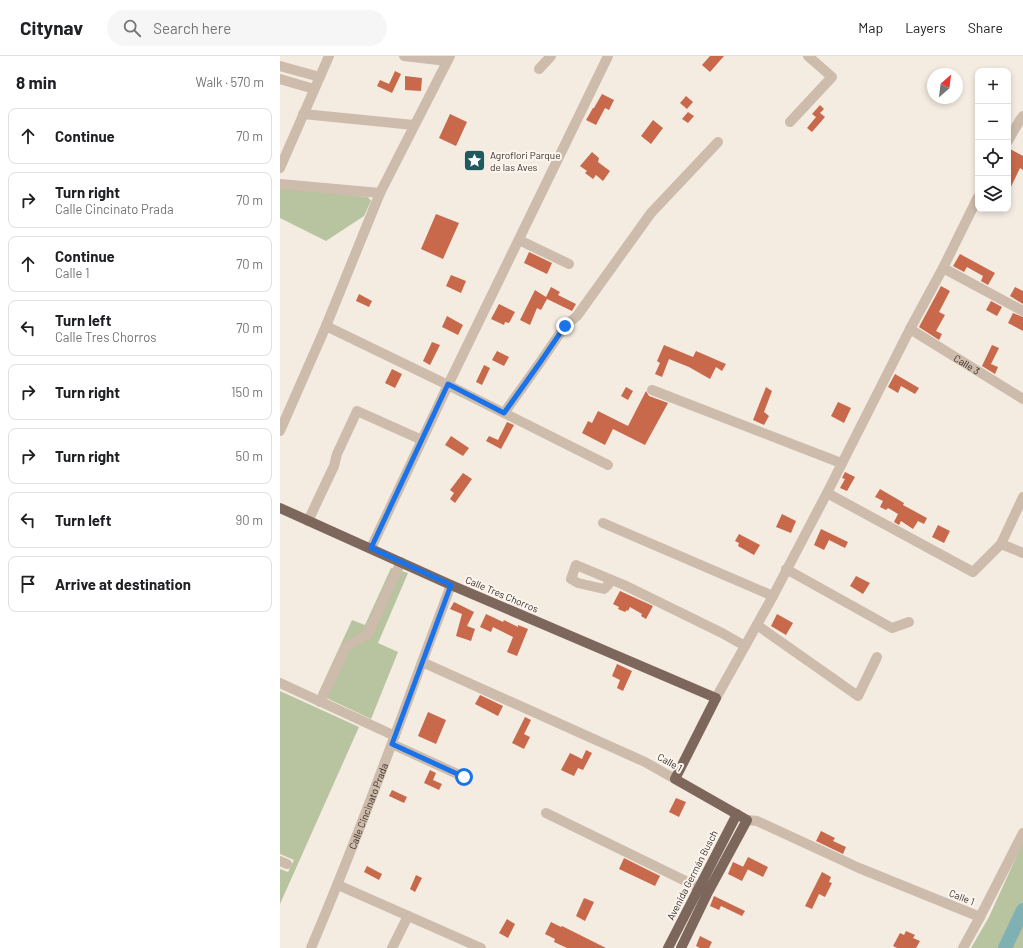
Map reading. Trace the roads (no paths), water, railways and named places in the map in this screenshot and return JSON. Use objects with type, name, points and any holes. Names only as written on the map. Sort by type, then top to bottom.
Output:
[{"type":"main road","name":"Calle Tres Chorros","points":[[280,508],[451,585],[716,698]]},
{"type":"main road","points":[[675,779],[716,698]]},
{"type":"main road","name":"Calle 1","points":[[675,779],[747,820]]},
{"type":"main road","name":"Avenida Germán Busch","points":[[681,948],[737,814]]},
{"type":"main road","name":"Avenida Germán Busch","points":[[668,948],[747,820]]},
{"type":"street","points":[[280,168],[329,56]]},
{"type":"street","points":[[280,431],[326,326],[380,193],[448,59],[404,56]]},
{"type":"street","points":[[539,69],[551,56]]},
{"type":"street","points":[[371,548],[448,384],[608,56]]},
{"type":"street","points":[[790,122],[832,77],[808,56]]},
{"type":"street","points":[[280,66],[320,76]]},
{"type":"street","points":[[280,80],[314,89]]},
{"type":"street","points":[[304,114],[414,125]]},
{"type":"street","points":[[1009,140],[1023,116]]},
{"type":"street","points":[[504,413],[557,336],[565,326],[577,316],[651,213],[718,142]]},
{"type":"street","points":[[280,184],[380,193]]},
{"type":"street","points":[[716,698],[773,596],[910,329],[943,268],[975,203]]},
{"type":"street","points":[[519,240],[569,264]]},
{"type":"street","points":[[943,268],[1023,311]]},
{"type":"street","points":[[326,326],[448,384],[608,465]]},
{"type":"street","name":"Calle 3","points":[[910,329],[1023,399]]},
{"type":"street","points":[[652,390],[841,463]]},
{"type":"street","points":[[308,521],[334,466],[337,454],[357,410],[422,440]]},
{"type":"street","points":[[826,494],[973,572],[1001,544],[1023,497]]},
{"type":"street","points":[[603,523],[773,596]]},
{"type":"street","points":[[1001,544],[1023,554]]},
{"type":"street","points":[[320,702],[346,647],[368,634],[401,562]]},
{"type":"street","points":[[786,569],[892,628],[908,622]]},
{"type":"street","points":[[611,580],[722,633],[745,646]]},
{"type":"street","points":[[422,662],[451,585]]},
{"type":"street","points":[[757,625],[858,696],[877,657]]},
{"type":"street","name":"Calle Cincinato Prada","points":[[311,948],[338,885],[394,740],[422,662]]},
{"type":"street","name":"Calle 1","points":[[422,662],[645,762],[675,779]]},
{"type":"street","points":[[280,683],[320,702],[464,777]]},
{"type":"street","points":[[546,814],[704,890]]},
{"type":"street","name":"Calle 1","points":[[747,820],[757,821],[858,868],[980,917]]},
{"type":"street","points":[[963,948],[1023,833]]},
{"type":"street","points":[[338,885],[481,948]]},
{"type":"street","points":[[392,948],[408,916]]},
{"type":"waterway","points":[[1005,948],[1023,910]]},
{"type":"place","name":"Agroflori Parque de las Aves","points":[[474,161]]}]
